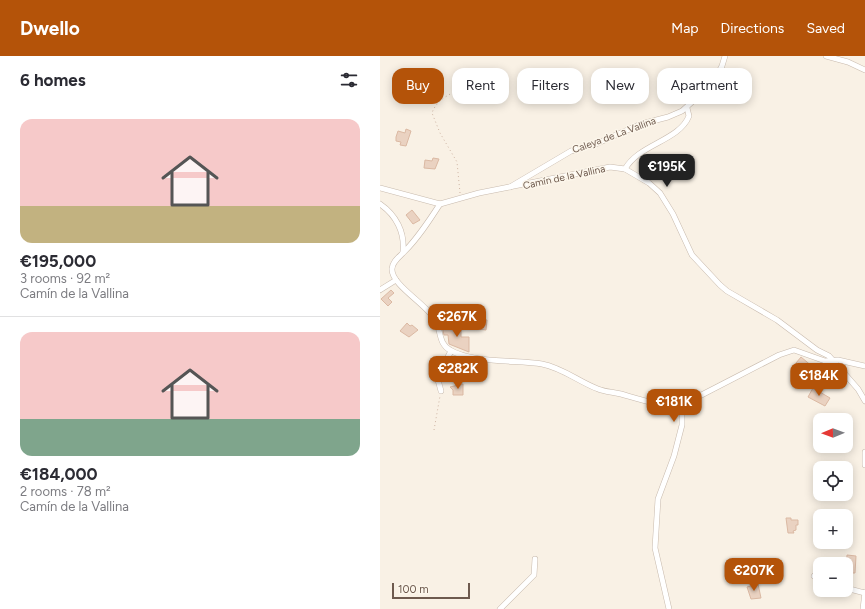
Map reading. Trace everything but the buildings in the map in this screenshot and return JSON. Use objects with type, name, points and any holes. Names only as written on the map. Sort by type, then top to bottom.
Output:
[{"type":"street","name":"Caleya de La Vallina","points":[[507,188],[570,151],[598,142],[641,124],[676,114],[687,108],[713,83],[722,66],[725,56]]},
{"type":"street","points":[[826,56],[848,62],[865,70]]},
{"type":"street","points":[[625,169],[631,161],[643,151],[683,126],[689,116],[687,108]]},
{"type":"street","name":"Camín de la Vallina","points":[[440,204],[460,198],[610,167],[625,169],[649,182],[660,193],[673,214],[692,255],[720,285],[727,291],[777,320],[812,347],[825,353],[833,360],[865,401]]},
{"type":"street","points":[[380,188],[440,204],[403,253],[392,265],[392,275],[429,312],[436,323],[441,341],[451,351],[503,362],[544,365],[563,371],[598,389],[639,401],[683,409]]},
{"type":"street","points":[[380,204],[397,220],[403,241],[403,253]]},
{"type":"street","points":[[380,290],[396,280]]},
{"type":"street","points":[[669,609],[657,561],[655,532],[658,495],[674,456],[682,425],[683,409],[689,400],[787,351],[794,350],[825,361],[844,361],[865,366]]},
{"type":"street","points":[[441,391],[438,380],[439,374],[451,351]]},
{"type":"street","points":[[865,452],[865,465]]},
{"type":"street","points":[[500,609],[534,575],[535,559]]},
{"type":"street","points":[[853,590],[865,593],[863,609]]},
{"type":"path","points":[[452,94],[436,104],[432,113],[440,134],[457,162],[460,198]]},
{"type":"path","points":[[434,430],[441,391]]}]
